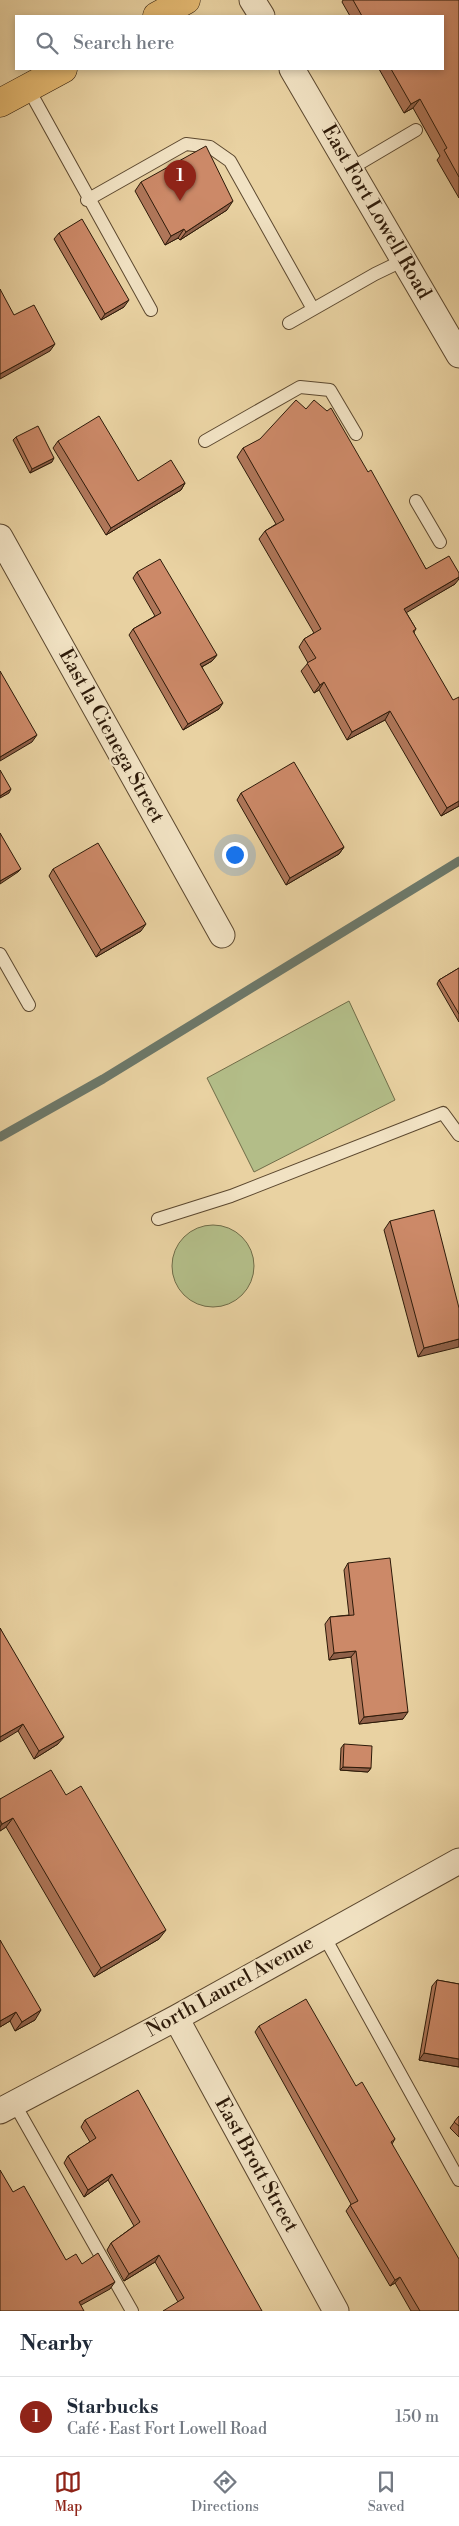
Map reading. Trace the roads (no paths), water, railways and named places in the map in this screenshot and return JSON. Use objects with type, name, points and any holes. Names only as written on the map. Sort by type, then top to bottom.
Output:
[{"type":"main road","points":[[159,15],[186,0]]},
{"type":"main road","points":[[0,103],[61,70]]},
{"type":"street","points":[[252,0],[261,15]]},
{"type":"street","name":"East Fort Lowell Road","points":[[293,70],[459,355]]},
{"type":"street","name":"East la Cienega Street","points":[[0,537],[222,935]]},
{"type":"street","name":"North Laurel Avenue","points":[[7,2106],[176,2018],[459,1861]]},
{"type":"street","name":"East Brott Street","points":[[176,2018],[336,2311]]},
{"type":"lane","points":[[28,88],[87,200],[151,310]]},
{"type":"lane","points":[[350,169],[416,130]]},
{"type":"lane","points":[[87,200],[186,144],[210,147],[230,161],[313,309]]},
{"type":"lane","points":[[289,323],[404,260]]},
{"type":"lane","points":[[205,441],[300,387],[330,390],[356,434]]},
{"type":"lane","points":[[416,501],[440,542]]},
{"type":"lane","points":[[0,954],[29,1005]]},
{"type":"lane","points":[[158,1219],[232,1196],[443,1113],[459,1136]]},
{"type":"lane","points":[[324,1936],[459,2180]]},
{"type":"lane","points":[[7,2106],[132,2311]]},
{"type":"waterway","points":[[0,1137],[103,1079],[459,861]]},
{"type":"place","name":"Starbucks","points":[[180,201]]}]
